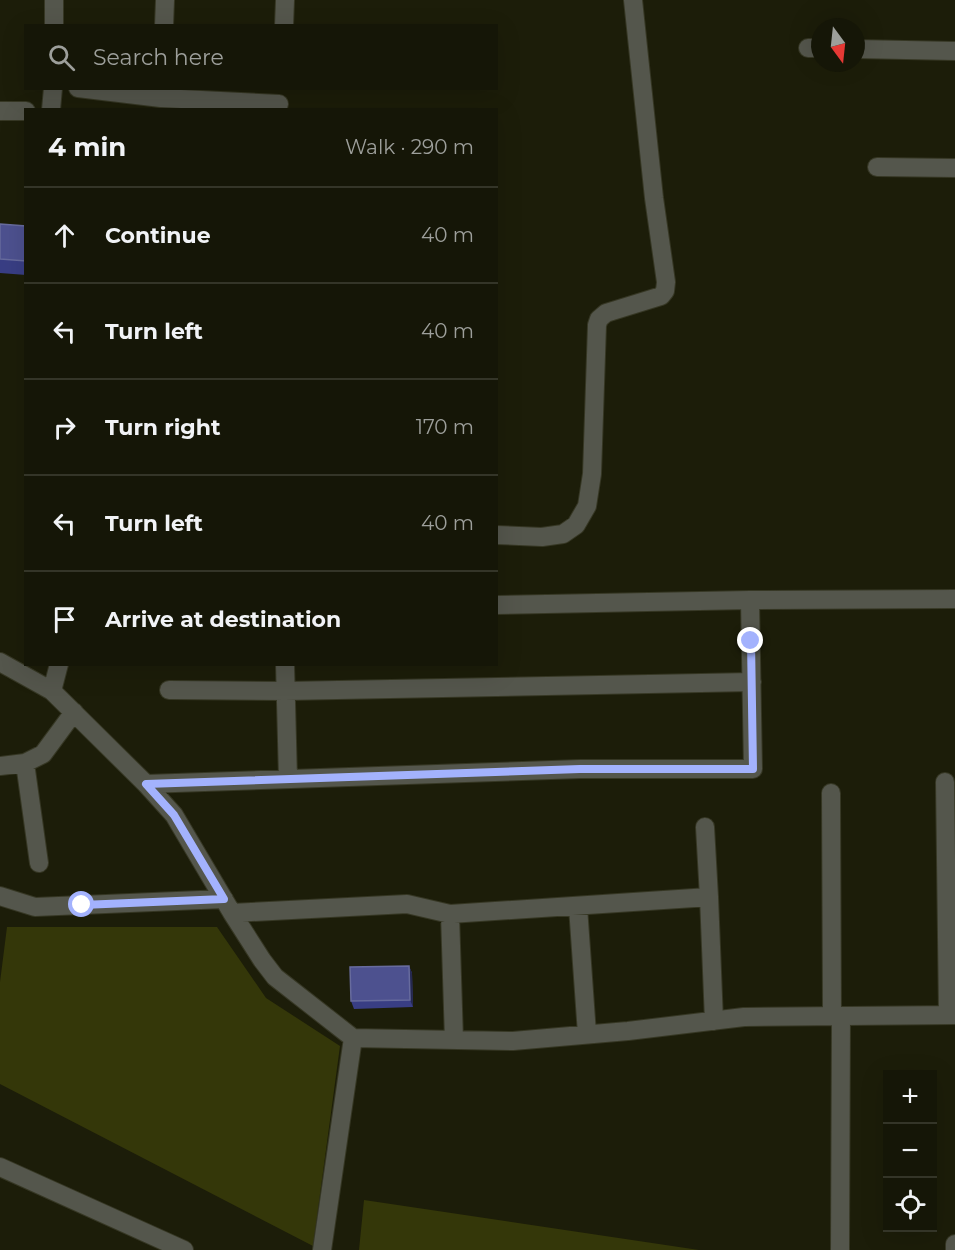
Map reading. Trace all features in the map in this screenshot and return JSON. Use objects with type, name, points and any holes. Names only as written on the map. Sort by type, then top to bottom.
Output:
[{"type":"street","points":[[54,0],[54,24]]},
{"type":"street","points":[[164,24],[165,0]]},
{"type":"street","points":[[284,24],[285,0]]},
{"type":"street","points":[[498,535],[542,537],[564,534],[576,525],[586,506],[592,474],[597,325],[606,314],[661,296],[665,291],[666,282],[654,198],[633,0]]},
{"type":"street","points":[[865,49],[955,51]]},
{"type":"street","points":[[51,108],[53,90]]},
{"type":"street","points":[[95,90],[161,98],[280,100]]},
{"type":"street","points":[[0,111],[24,111]]},
{"type":"street","points":[[877,166],[955,168]]},
{"type":"street","points":[[498,605],[955,599]]},
{"type":"street","points":[[146,784],[580,769],[753,769],[750,600]]},
{"type":"street","points":[[0,662],[52,691],[146,784],[174,815],[228,906],[275,977],[353,1038],[513,1041],[744,1017],[952,1015],[945,782]]},
{"type":"street","points":[[52,691],[58,666]]},
{"type":"street","points":[[285,666],[288,779]]},
{"type":"street","points":[[169,690],[285,691],[752,682]]},
{"type":"street","points":[[0,766],[25,763],[43,754],[74,712]]},
{"type":"street","points":[[25,763],[39,863]]},
{"type":"street","points":[[831,793],[840,1250]]},
{"type":"street","points":[[705,827],[714,1021]]},
{"type":"street","points":[[0,896],[35,907],[407,904],[450,914],[709,897]]},
{"type":"street","points":[[578,907],[587,1034]]},
{"type":"street","points":[[450,914],[454,1040]]},
{"type":"street","points":[[322,1250],[353,1038]]},
{"type":"street","points":[[0,1167],[184,1250]]},
{"type":"street","points":[[955,1244],[955,1250]]},
{"type":"green space","points":[[7,927],[217,927],[266,998],[340,1046],[313,1246],[0,1084],[0,982]]},
{"type":"green space","points":[[364,1200],[699,1250],[359,1250]]},
{"type":"building","points":[[0,224],[24,226],[24,261],[0,259]]},
{"type":"building","points":[[409,966],[410,1000],[351,1001],[350,967]]},
{"type":"route","points":[[82,905],[224,899],[174,815],[146,784],[580,769],[753,769],[751,641]]}]
